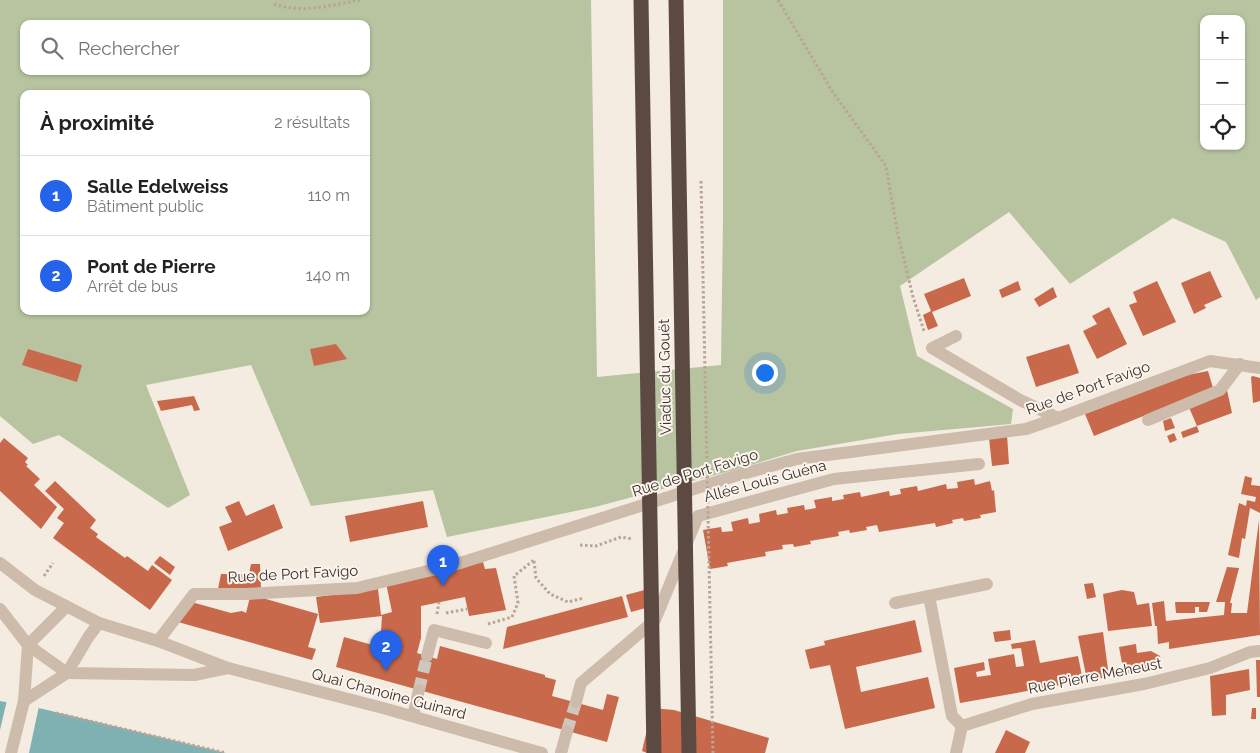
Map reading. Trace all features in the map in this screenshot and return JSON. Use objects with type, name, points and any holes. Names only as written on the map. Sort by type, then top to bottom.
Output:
[{"type":"highway","name":"Viaduc du Gouët","points":[[641,0],[654,753]]},
{"type":"highway","name":"Viaduc du Gouët","points":[[676,0],[689,753]]},
{"type":"street","points":[[932,348],[956,336]]},
{"type":"street","points":[[932,348],[1020,400],[1058,418]]},
{"type":"street","name":"Rue de Port Favigo","points":[[158,642],[194,594],[245,594],[357,588],[457,564],[716,482],[797,459],[1026,429],[1210,360],[1260,368]]},
{"type":"street","points":[[1148,420],[1220,390],[1240,364]]},
{"type":"street","name":"Allée Louis Guéna","points":[[576,702],[581,683],[655,620],[698,516],[834,479],[979,464]]},
{"type":"street","name":"Quai Chanoine Guinard","points":[[0,564],[35,590],[98,623],[158,642],[228,668],[413,716],[542,753]]},
{"type":"street","points":[[894,603],[987,584]]},
{"type":"street","points":[[929,596],[952,716],[962,726],[956,753]]},
{"type":"street","points":[[11,753],[24,701],[28,645],[66,607]]},
{"type":"street","points":[[0,610],[28,645],[68,673]]},
{"type":"street","points":[[24,701],[68,673],[98,623]]},
{"type":"street","points":[[427,656],[434,630],[486,643]]},
{"type":"street","name":"Rue Pierre Meheust","points":[[962,726],[1032,704],[1144,684],[1210,668],[1250,652],[1260,651]]},
{"type":"street","name":"Quai Chanoine Guinard","points":[[68,673],[194,674],[228,668]]},
{"type":"street","points":[[413,716],[419,690]]},
{"type":"street","points":[[561,753],[567,731]]},
{"type":"path","points":[[274,4],[288,9],[318,8],[360,0]]},
{"type":"path","points":[[778,0],[832,91],[886,166],[896,230],[913,296],[932,348]]},
{"type":"path","points":[[701,178],[714,753]]},
{"type":"path","points":[[577,545],[596,546],[621,536],[638,540]]},
{"type":"path","points":[[480,626],[512,617],[518,603],[514,576],[539,556]]},
{"type":"path","points":[[534,560],[536,578],[550,594],[568,602],[584,598]]},
{"type":"path","points":[[436,616],[468,608]]},
{"type":"path","points":[[56,713],[226,753]]},
{"type":"green space","points":[[0,0],[591,0],[597,377],[721,365],[723,0],[1260,0],[1260,297],[1256,300],[1226,242],[1173,218],[1070,284],[1009,212],[900,286],[917,356],[1013,409],[1011,424],[898,434],[797,451],[595,507],[447,537],[433,490],[311,506],[251,365],[146,385],[190,495],[168,508],[59,435],[33,444],[0,416]]},
{"type":"water","points":[[0,701],[43,709],[226,753],[0,753]]},
{"type":"pier","points":[[7,700],[39,706],[29,753],[0,753],[0,730]]},
{"type":"building","points":[[1210,271],[1222,297],[1204,305],[1206,308],[1194,314],[1181,283]]},
{"type":"building","points":[[964,278],[971,296],[932,312],[938,326],[928,330],[923,315],[931,311],[924,294]]},
{"type":"building","points":[[1018,281],[1021,290],[1002,298],[999,290]]},
{"type":"building","points":[[1157,281],[1176,322],[1143,336],[1129,305],[1137,302],[1133,292]]},
{"type":"building","points":[[1053,287],[1057,297],[1039,307],[1034,299]]},
{"type":"building","points":[[1109,307],[1127,344],[1097,359],[1083,331],[1097,324],[1092,316]]},
{"type":"building","points":[[336,344],[347,359],[314,366],[310,349]]},
{"type":"building","points":[[1069,344],[1079,373],[1036,387],[1026,357]]},
{"type":"building","points":[[28,349],[82,365],[77,382],[22,365]]},
{"type":"building","points":[[1208,371],[1213,388],[1094,436],[1085,414],[1187,375]]},
{"type":"building","points":[[1251,377],[1260,378],[1260,401],[1253,403]]},
{"type":"building","points":[[1227,390],[1232,413],[1197,426],[1188,405]]},
{"type":"building","points":[[194,396],[200,410],[194,411],[192,405],[161,411],[157,401]]},
{"type":"building","points":[[1171,418],[1175,428],[1165,431],[1163,421]]},
{"type":"building","points":[[1197,426],[1199,432],[1183,438],[1181,432]]},
{"type":"building","points":[[1174,433],[1177,440],[1170,443],[1167,436]]},
{"type":"building","points":[[1007,435],[1009,464],[992,466],[989,438]]},
{"type":"building","points":[[4,438],[28,458],[25,462],[28,465],[26,466],[40,479],[34,485],[57,507],[41,529],[0,491],[0,443]]},
{"type":"building","points":[[1245,476],[1252,478],[1251,485],[1260,486],[1260,513],[1250,508],[1245,539],[1242,538],[1239,558],[1228,555],[1239,503],[1246,506],[1247,500],[1255,502],[1256,497],[1241,494]]},
{"type":"building","points":[[974,479],[975,485],[990,481],[992,491],[994,490],[996,512],[980,515],[981,518],[964,521],[963,518],[952,520],[953,523],[936,527],[935,523],[879,532],[877,525],[866,527],[867,530],[850,533],[849,530],[838,532],[839,536],[810,541],[811,544],[794,547],[793,544],[782,545],[783,549],[765,552],[766,556],[727,563],[728,566],[710,569],[703,530],[721,527],[722,532],[733,531],[731,522],[748,518],[749,524],[760,522],[759,514],[776,510],[777,515],[788,513],[787,508],[804,505],[805,510],[816,508],[814,500],[832,497],[832,501],[844,499],[843,495],[860,492],[861,497],[889,491],[890,496],[901,494],[900,489],[917,486],[918,491],[946,484],[947,489],[958,488],[957,482]]},
{"type":"building","points":[[55,481],[96,520],[90,528],[98,534],[96,537],[125,558],[127,556],[148,571],[152,565],[172,580],[150,610],[53,538],[64,523],[57,518],[64,509],[45,491]]},
{"type":"building","points":[[239,501],[246,516],[274,504],[283,528],[228,551],[219,527],[232,522],[225,507]]},
{"type":"building","points":[[423,501],[428,527],[350,542],[345,516]]},
{"type":"building","points":[[1259,520],[1260,635],[1169,649],[1169,642],[1158,644],[1157,626],[1155,626],[1152,603],[1164,601],[1166,621],[1224,615],[1225,602],[1216,602],[1227,567],[1239,568],[1230,603],[1232,603],[1231,613],[1247,613]]},
{"type":"building","points":[[160,556],[175,567],[170,575],[154,563]]},
{"type":"building","points":[[483,562],[485,569],[496,568],[506,610],[469,616],[465,597],[421,606],[421,638],[417,653],[437,659],[440,646],[545,675],[545,677],[556,680],[552,696],[603,710],[607,694],[619,697],[607,742],[336,667],[344,637],[394,651],[395,646],[378,641],[381,632],[382,616],[320,623],[316,597],[378,589],[381,615],[392,612],[386,583]]},
{"type":"building","points":[[251,564],[260,564],[261,590],[218,589],[221,574],[249,574]]},
{"type":"building","points":[[1093,583],[1096,597],[1087,599],[1084,584]]},
{"type":"building","points":[[648,589],[653,606],[631,612],[626,595]]},
{"type":"building","points":[[1122,590],[1134,592],[1137,605],[1149,603],[1152,626],[1108,631],[1103,594]]},
{"type":"building","points":[[622,596],[628,617],[503,649],[507,627]]},
{"type":"building","points":[[250,597],[259,597],[318,614],[308,647],[316,649],[312,660],[178,622],[188,607],[195,603],[231,613],[242,611],[246,613]]},
{"type":"building","points":[[1175,602],[1210,602],[1207,612],[1199,612],[1199,607],[1195,607],[1195,613],[1176,613]]},
{"type":"building","points":[[915,620],[922,652],[856,667],[861,692],[928,677],[935,708],[845,729],[830,665],[810,669],[805,650],[825,645],[824,641]]},
{"type":"building","points":[[1010,630],[1011,640],[995,642],[993,632]]},
{"type":"building","points":[[1103,632],[1109,677],[1087,680],[1078,636]]},
{"type":"building","points":[[1035,640],[1040,663],[1078,656],[1083,681],[960,703],[954,668],[984,662],[985,670],[976,672],[977,677],[991,675],[988,659],[1014,654],[1016,667],[1024,666],[1021,648],[1012,649],[1011,644]]},
{"type":"building","points":[[1136,644],[1137,653],[1151,651],[1160,656],[1161,667],[1124,674],[1119,647]]},
{"type":"building","points":[[1256,660],[1260,660],[1260,697],[1257,697]]},
{"type":"building","points":[[1249,669],[1250,690],[1226,695],[1226,715],[1212,716],[1210,676]]},
{"type":"building","points":[[652,708],[674,710],[769,738],[765,753],[647,753],[642,751]]},
{"type":"building","points":[[1252,708],[1256,708],[1256,719],[1251,719]]},
{"type":"building","points":[[1006,730],[1030,742],[1025,753],[995,753]]},
{"type":"tunnel","points":[[419,690],[427,656]]},
{"type":"tunnel","points":[[567,731],[576,702]]},
{"type":"place","name":"Salle Edelweiss","points":[[443,586]]},
{"type":"place","name":"Pont de Pierre","points":[[386,671]]}]
